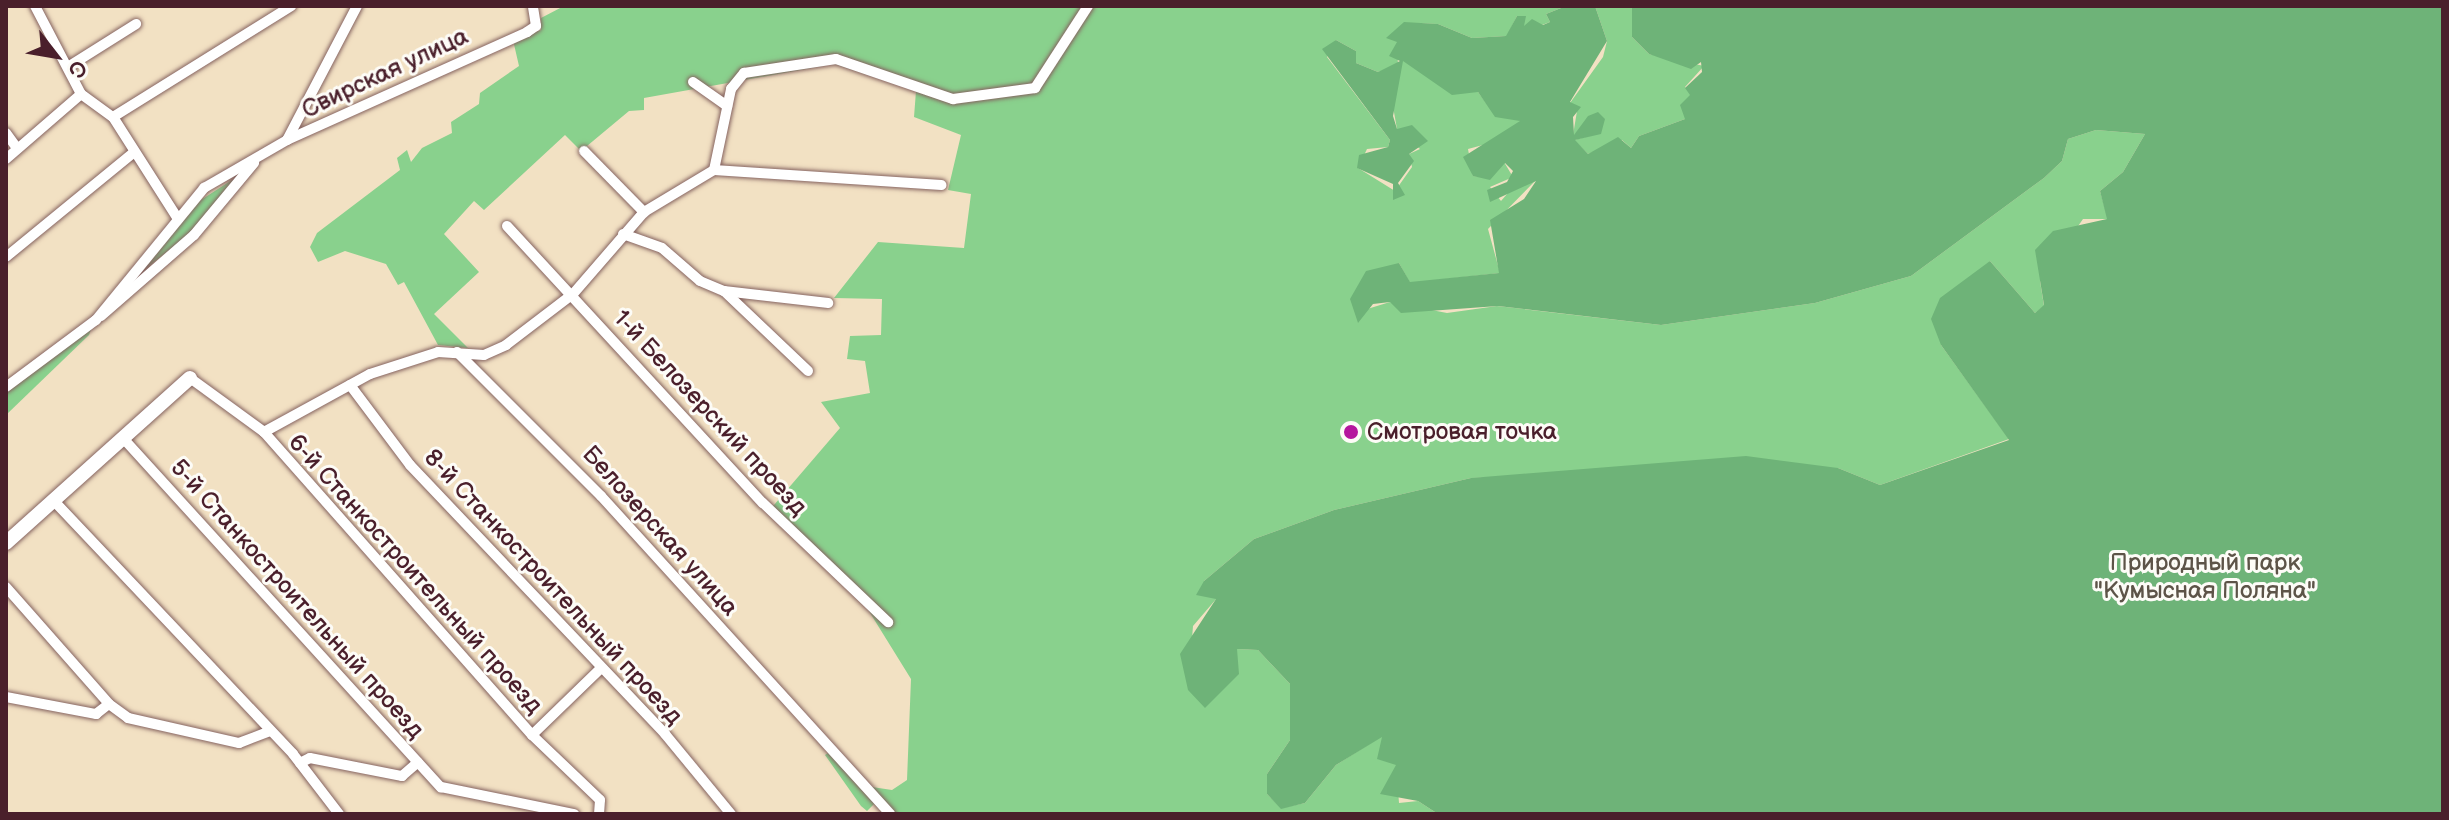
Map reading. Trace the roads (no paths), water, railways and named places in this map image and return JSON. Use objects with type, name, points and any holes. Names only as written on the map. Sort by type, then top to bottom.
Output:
[{"type":"street","points":[[35,6],[71,65],[81,94],[113,117],[133,153],[178,219]]},
{"type":"street","points":[[113,117],[291,6]]},
{"type":"street","points":[[287,140],[357,6]]},
{"type":"street","name":"Свирская улица","points":[[96,320],[204,188],[254,163],[287,140],[536,26],[533,6]]},
{"type":"street","points":[[714,170],[727,106],[744,73],[836,59],[953,99],[1035,88],[1088,6]]},
{"type":"street","points":[[71,65],[136,24]]},
{"type":"street","points":[[693,82],[727,106]]},
{"type":"street","points":[[6,159],[16,147],[81,94]]},
{"type":"street","points":[[6,133],[16,147]]},
{"type":"street","points":[[584,151],[644,212]]},
{"type":"street","points":[[6,257],[133,153]]},
{"type":"street","name":"Свирская улица","points":[[6,387],[96,320],[194,235],[254,163]]},
{"type":"street","points":[[264,432],[350,385],[438,352],[495,351],[573,294],[644,212],[714,170],[942,185]]},
{"type":"street","name":"1-й Белозерский проезд","points":[[507,226],[763,503],[888,622]]},
{"type":"street","points":[[623,234],[662,248],[700,281],[724,291],[828,303]]},
{"type":"street","points":[[724,291],[808,371]]},
{"type":"street","name":"Белозерская улица","points":[[457,352],[581,474],[890,814]]},
{"type":"street","points":[[6,543],[190,378]]},
{"type":"street","name":"6-й Станкостроительный проезд","points":[[190,378],[264,432],[601,810]]},
{"type":"street","name":"8-й Станкостроительный проезд","points":[[350,385],[410,465],[731,814]]},
{"type":"street","name":"5-й Станкостроительный проезд","points":[[122,437],[441,787],[574,814]]},
{"type":"street","points":[[54,501],[300,763],[339,814]]},
{"type":"street","points":[[6,587],[109,704],[151,725],[239,743],[268,732]]},
{"type":"street","points":[[532,735],[600,669]]},
{"type":"street","points":[[6,697],[90,713],[109,704]]},
{"type":"street","points":[[300,763],[310,758],[402,776],[418,762]]},
{"type":"place","name":"Смотровая точка","points":[[1351,432]]},
{"type":"park label","name":"Природный парк \"Кумысная Поляна\"","points":[[2205,577]]}]
